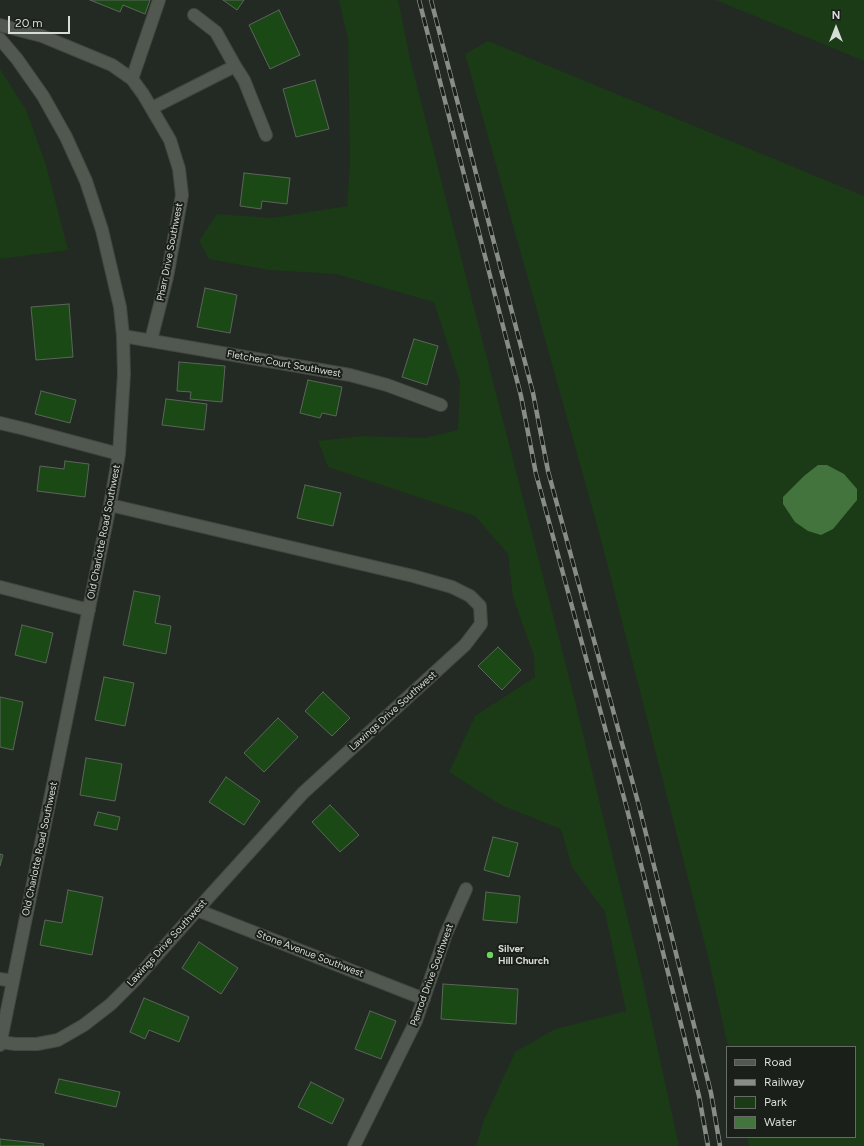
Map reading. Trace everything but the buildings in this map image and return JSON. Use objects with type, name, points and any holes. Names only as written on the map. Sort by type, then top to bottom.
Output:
[{"type":"street","points":[[132,79],[158,0]]},
{"type":"street","points":[[194,14],[216,32],[234,66],[244,80],[266,135]]},
{"type":"street","name":"Pharr Drive Southwest","points":[[0,25],[42,36],[112,65],[132,79],[152,108],[170,140],[179,169],[182,195],[167,277],[151,340]]},
{"type":"street","name":"Old Charlotte Road Southwest","points":[[0,39],[43,96],[66,137],[86,181],[102,230],[120,307],[123,336],[124,374],[119,454],[110,505],[0,1044]]},
{"type":"street","points":[[152,108],[234,66]]},
{"type":"street","name":"Fletcher Court Southwest","points":[[123,336],[350,375],[387,385],[441,406]]},
{"type":"street","points":[[0,423],[119,454]]},
{"type":"street","name":"Lawings Drive Southwest","points":[[0,1044],[37,1044],[58,1040],[84,1025],[111,1004],[135,980],[303,793],[465,646],[481,624],[480,606],[470,596],[452,587],[413,576],[110,505]]},
{"type":"street","points":[[0,587],[89,610]]},
{"type":"street","name":"Penrod Drive Southwest","points":[[354,1146],[416,1021],[446,934],[466,889]]},
{"type":"street","name":"Stone Avenue Southwest","points":[[197,910],[424,999]]},
{"type":"street","points":[[0,979],[13,981]]},
{"type":"green space","points":[[339,0],[398,0],[410,59],[573,693],[641,973],[679,1146],[476,1146],[484,1120],[515,1052],[555,1029],[626,1011],[605,912],[572,867],[561,829],[501,805],[449,772],[475,716],[535,677],[534,656],[513,597],[508,554],[475,516],[328,467],[318,441],[361,436],[425,438],[458,430],[460,382],[434,302],[336,274],[269,270],[209,259],[199,241],[217,214],[272,218],[347,206],[350,163],[348,39]]},
{"type":"green space","points":[[716,0],[864,0],[864,61]]},
{"type":"green space","points":[[488,41],[864,196],[864,1146],[749,1146],[747,1138],[856,1138],[856,1046],[728,1046],[708,956],[599,532],[465,54]]},
{"type":"green space","points":[[0,69],[26,110],[46,165],[68,250],[0,259]]},
{"type":"water","points":[[818,465],[827,465],[844,474],[857,489],[857,500],[833,529],[821,535],[808,531],[795,522],[783,504],[783,497],[804,476]]},
{"type":"railway","points":[[419,0],[521,396],[536,474],[627,809],[699,1096],[708,1146]]},
{"type":"railway","points":[[431,0],[533,393],[548,471],[639,806],[711,1093],[720,1146]]},
{"type":"place","name":"Silver Hill Church","points":[[490,955]]}]
